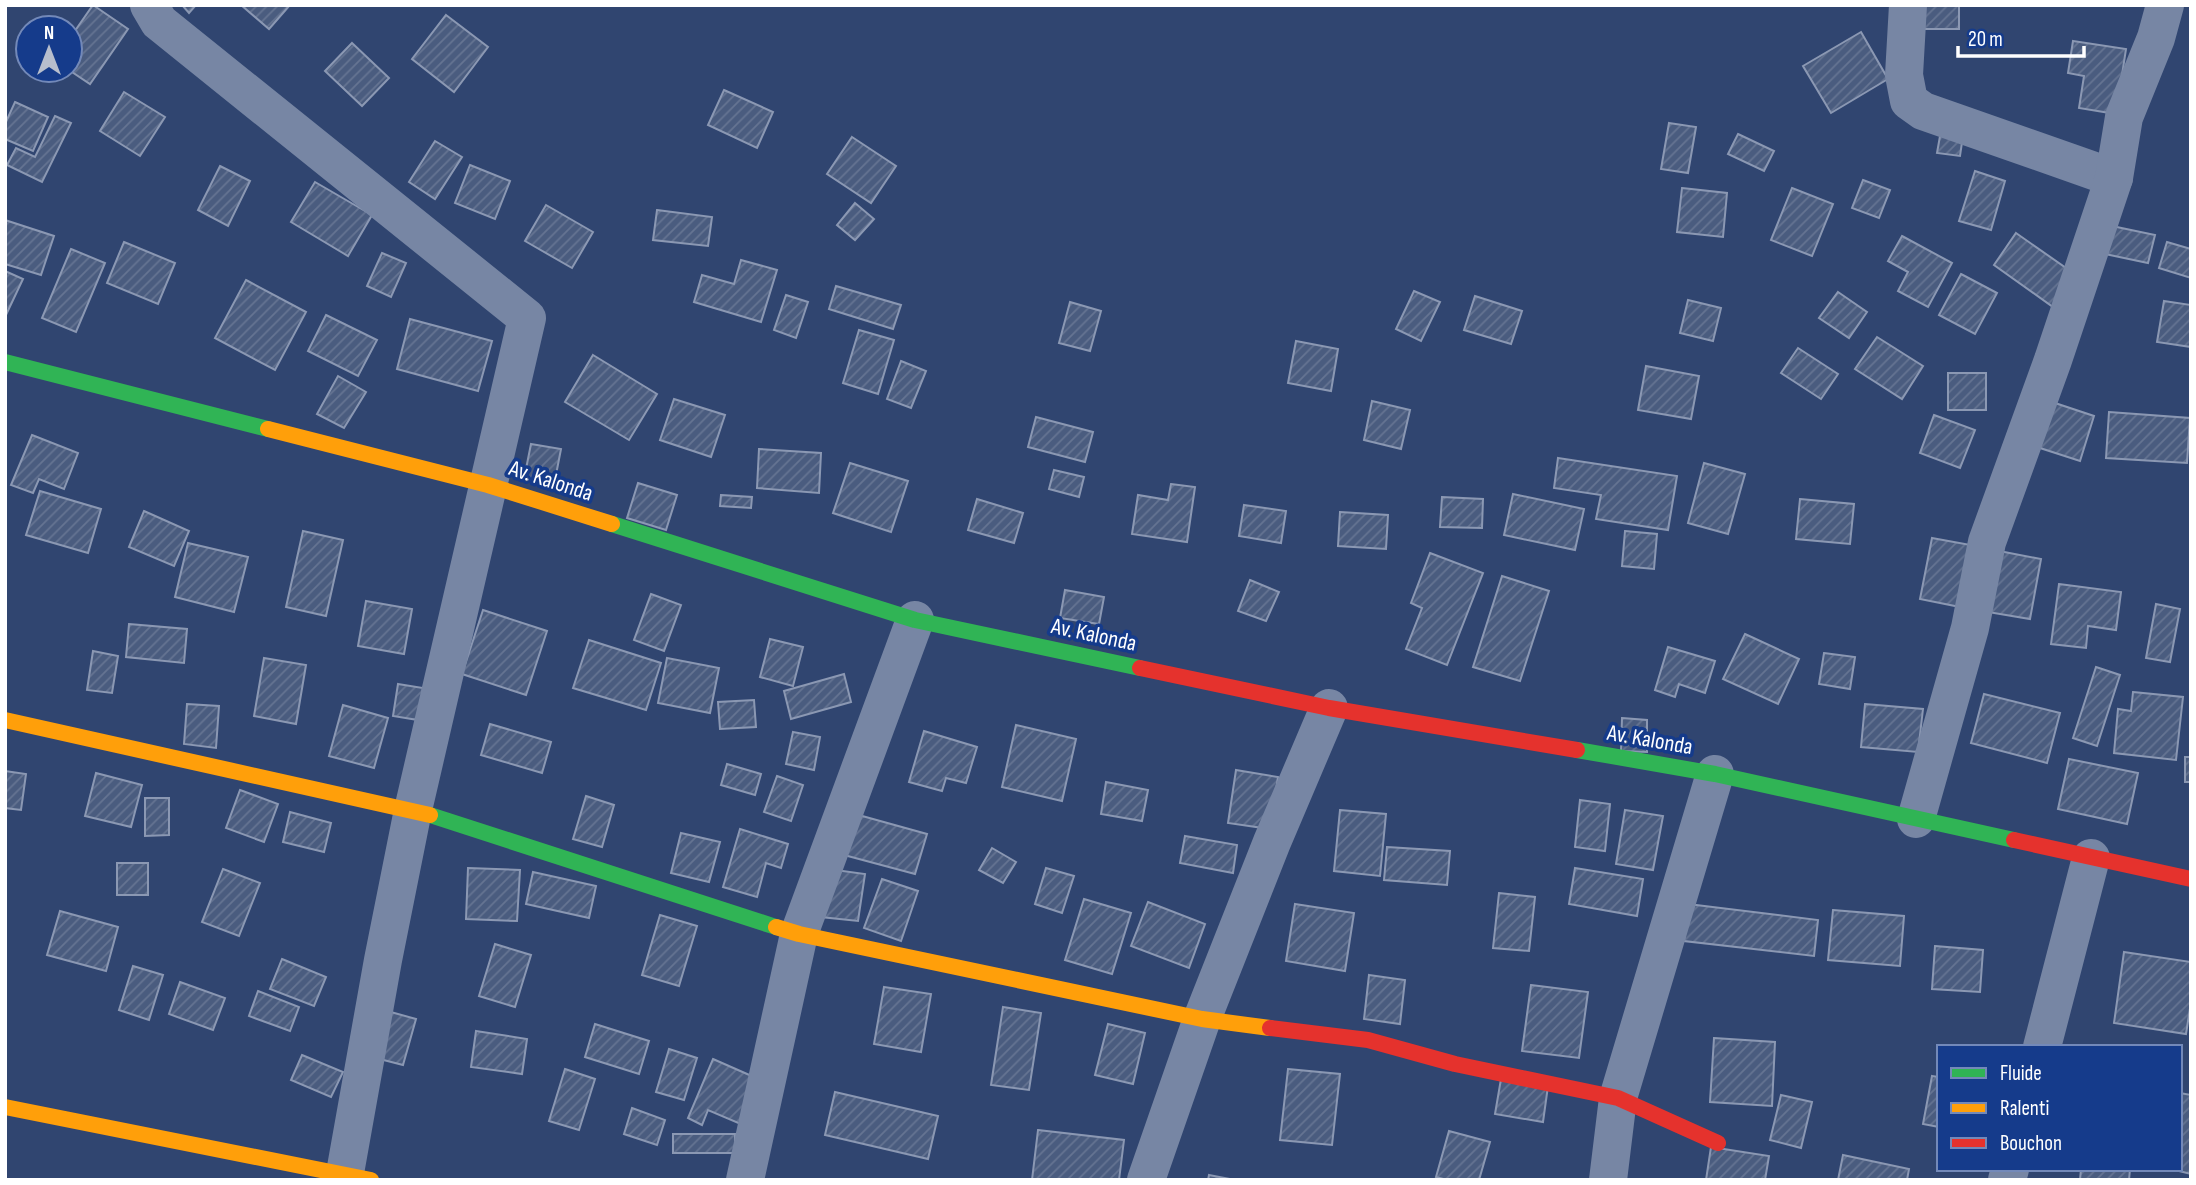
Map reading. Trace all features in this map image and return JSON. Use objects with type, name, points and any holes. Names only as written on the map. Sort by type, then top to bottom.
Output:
[{"type":"main road","name":"Av. Kalonda","points":[[5,362],[488,485],[915,620],[1329,708],[1715,774],[2191,879]]},
{"type":"main road","points":[[5,720],[413,810],[799,934],[1202,1019],[1368,1040],[1455,1064],[1618,1098],[1718,1143]]},
{"type":"main road","points":[[5,1107],[358,1177]]},
{"type":"street","points":[[149,5],[159,22],[527,318],[413,810],[383,960],[358,1177]]},
{"type":"street","points":[[1908,5],[1905,75],[1909,101],[1923,111],[2114,178]]},
{"type":"street","points":[[1916,819],[1970,628],[1987,542],[2053,360],[2114,178],[2124,117],[2156,38],[2165,5]]},
{"type":"street","points":[[745,1180],[799,934],[915,620]]},
{"type":"street","points":[[1146,1180],[1202,1019],[1272,842],[1329,708]]},
{"type":"street","points":[[1608,1180],[1618,1098],[1715,774]]},
{"type":"street","points":[[2043,1045],[2091,858]]},
{"type":"building","points":[[93,5],[128,29],[90,84],[84,80],[84,18]]},
{"type":"building","points":[[182,5],[196,5],[189,13]]},
{"type":"building","points":[[241,5],[290,5],[269,29]]},
{"type":"building","points":[[1921,5],[1959,5],[1959,29],[1921,29]]},
{"type":"building","points":[[446,15],[488,47],[454,92],[412,59]]},
{"type":"building","points":[[1861,32],[1888,79],[1831,113],[1803,66]]},
{"type":"building","points":[[2073,41],[2126,49],[2116,114],[2079,108],[2084,76],[2068,73]]},
{"type":"building","points":[[352,43],[389,78],[362,106],[325,71]]},
{"type":"building","points":[[724,90],[773,112],[757,148],[708,125]]},
{"type":"building","points":[[124,92],[165,117],[140,156],[100,131]]},
{"type":"building","points":[[15,102],[48,117],[33,151],[5,139],[5,124]]},
{"type":"building","points":[[55,116],[71,123],[42,182],[7,165],[16,148],[35,157]]},
{"type":"building","points":[[1669,123],[1696,127],[1688,173],[1661,169]]},
{"type":"building","points":[[1942,125],[1964,129],[1960,156],[1937,153]]},
{"type":"building","points":[[1738,134],[1774,151],[1764,171],[1728,154]]},
{"type":"building","points":[[852,137],[896,166],[871,203],[827,174]]},
{"type":"building","points":[[435,141],[462,157],[435,199],[409,182]]},
{"type":"building","points":[[470,165],[510,181],[495,219],[455,203]]},
{"type":"building","points":[[220,166],[250,181],[228,226],[198,210]]},
{"type":"building","points":[[1975,171],[2005,181],[1991,230],[1959,221]]},
{"type":"building","points":[[1863,180],[1890,190],[1879,218],[1852,208]]},
{"type":"building","points":[[315,182],[372,215],[348,256],[291,222]]},
{"type":"building","points":[[1682,188],[1727,193],[1723,237],[1677,232]]},
{"type":"building","points":[[1792,188],[1833,204],[1812,256],[1771,240]]},
{"type":"building","points":[[855,203],[874,219],[855,240],[837,225]]},
{"type":"building","points":[[546,205],[593,232],[572,268],[525,241]]},
{"type":"building","points":[[657,210],[712,217],[708,246],[653,240]]},
{"type":"building","points":[[5,220],[54,236],[41,275],[5,264]]},
{"type":"building","points":[[2112,226],[2155,235],[2148,263],[2105,254]]},
{"type":"building","points":[[2016,233],[2076,275],[2053,307],[1994,265]]},
{"type":"building","points":[[1902,236],[1952,263],[1928,307],[1898,291],[1908,272],[1888,261]]},
{"type":"building","points":[[124,242],[175,263],[158,304],[107,283]]},
{"type":"building","points":[[2167,242],[2191,249],[2191,278],[2159,268]]},
{"type":"building","points":[[71,249],[105,263],[76,332],[42,318]]},
{"type":"building","points":[[382,253],[406,263],[391,297],[367,286]]},
{"type":"building","points":[[741,260],[777,270],[761,322],[694,302],[702,275],[734,284]]},
{"type":"building","points":[[5,271],[23,279],[5,317]]},
{"type":"building","points":[[1961,274],[1997,293],[1975,334],[1939,315]]},
{"type":"building","points":[[246,280],[306,312],[275,370],[215,338]]},
{"type":"building","points":[[836,286],[901,305],[893,329],[829,309]]},
{"type":"building","points":[[1414,291],[1440,302],[1421,341],[1396,329]]},
{"type":"building","points":[[1838,292],[1867,312],[1849,338],[1819,318]]},
{"type":"building","points":[[786,295],[808,302],[796,338],[774,330]]},
{"type":"building","points":[[1475,296],[1522,311],[1511,344],[1464,330]]},
{"type":"building","points":[[1688,300],[1721,308],[1713,341],[1680,333]]},
{"type":"building","points":[[2164,301],[2191,305],[2191,347],[2157,342]]},
{"type":"building","points":[[1070,302],[1101,311],[1090,351],[1059,343]]},
{"type":"building","points":[[326,315],[377,340],[358,376],[308,351]]},
{"type":"building","points":[[410,319],[492,341],[478,391],[397,369]]},
{"type":"building","points":[[859,330],[894,340],[878,394],[843,383]]},
{"type":"building","points":[[1877,337],[1923,366],[1902,399],[1855,369]]},
{"type":"building","points":[[1296,341],[1338,349],[1331,391],[1288,383]]},
{"type":"building","points":[[1798,348],[1838,374],[1821,399],[1781,373]]},
{"type":"building","points":[[593,355],[657,394],[629,440],[565,402]]},
{"type":"building","points":[[901,361],[926,371],[911,408],[887,399]]},
{"type":"building","points":[[1646,366],[1699,376],[1691,419],[1638,410]]},
{"type":"building","points":[[1948,373],[1986,373],[1986,410],[1948,410]]},
{"type":"building","points":[[338,376],[366,392],[344,428],[317,414]]},
{"type":"building","points":[[674,399],[725,415],[711,457],[660,440]]},
{"type":"building","points":[[1372,401],[1410,410],[1401,449],[1364,440]]},
{"type":"building","points":[[2052,402],[2094,416],[2080,461],[2037,447]]},
{"type":"building","points":[[2109,412],[2190,418],[2187,463],[2106,458]]},
{"type":"building","points":[[1934,415],[1975,430],[1960,468],[1920,453]]},
{"type":"building","points":[[1036,417],[1093,432],[1085,462],[1028,447]]},
{"type":"building","points":[[32,435],[78,453],[64,489],[39,479],[33,493],[11,485]]},
{"type":"building","points":[[531,444],[561,449],[554,485],[524,479]]},
{"type":"building","points":[[759,449],[821,453],[819,493],[757,488]]},
{"type":"building","points":[[1558,458],[1677,476],[1668,530],[1596,519],[1601,495],[1554,488]]},
{"type":"building","points":[[850,463],[908,481],[891,532],[833,513]]},
{"type":"building","points":[[1704,463],[1745,474],[1728,534],[1688,523]]},
{"type":"building","points":[[1054,470],[1084,477],[1079,497],[1049,489]]},
{"type":"building","points":[[638,483],[677,495],[666,530],[627,518]]},
{"type":"building","points":[[1171,484],[1195,487],[1187,542],[1132,534],[1138,495],[1168,500]]},
{"type":"building","points":[[40,491],[101,509],[88,553],[26,535]]},
{"type":"building","points":[[1513,494],[1584,509],[1575,550],[1504,535]]},
{"type":"building","points":[[721,495],[752,497],[751,508],[720,506]]},
{"type":"building","points":[[1442,497],[1483,499],[1482,528],[1440,527]]},
{"type":"building","points":[[977,499],[1023,513],[1014,543],[968,530]]},
{"type":"building","points":[[1800,499],[1854,504],[1850,544],[1796,539]]},
{"type":"building","points":[[1244,505],[1286,511],[1281,543],[1239,536]]},
{"type":"building","points":[[144,511],[189,531],[174,566],[129,547]]},
{"type":"building","points":[[1340,512],[1388,515],[1386,549],[1338,546]]},
{"type":"building","points":[[303,531],[343,540],[326,616],[286,607]]},
{"type":"building","points":[[1625,531],[1657,534],[1654,569],[1622,566]]},
{"type":"building","points":[[1932,538],[1976,546],[1965,608],[1920,599]]},
{"type":"building","points":[[188,543],[248,557],[234,612],[175,597]]},
{"type":"building","points":[[1994,550],[2041,559],[2030,619],[1982,611]]},
{"type":"building","points":[[1430,553],[1483,573],[1447,665],[1406,649],[1422,608],[1411,603]]},
{"type":"building","points":[[1502,576],[1549,591],[1520,681],[1473,667]]},
{"type":"building","points":[[1250,580],[1279,592],[1266,621],[1238,611]]},
{"type":"building","points":[[2059,584],[2121,592],[2116,630],[2088,626],[2086,648],[2051,644]]},
{"type":"building","points":[[1065,590],[1104,597],[1099,624],[1060,618]]},
{"type":"building","points":[[651,594],[681,605],[664,651],[634,640]]},
{"type":"building","points":[[366,601],[412,609],[404,654],[358,646]]},
{"type":"building","points":[[2156,604],[2180,609],[2170,662],[2146,658]]},
{"type":"building","points":[[483,610],[547,631],[526,695],[462,674]]},
{"type":"building","points":[[129,624],[187,629],[184,663],[126,657]]},
{"type":"building","points":[[1745,634],[1799,659],[1778,704],[1723,679]]},
{"type":"building","points":[[770,639],[803,647],[793,686],[760,677]]},
{"type":"building","points":[[589,640],[661,663],[646,710],[573,688]]},
{"type":"building","points":[[1668,647],[1715,661],[1705,693],[1679,684],[1675,697],[1655,690]]},
{"type":"building","points":[[93,651],[118,656],[112,693],[87,690]]},
{"type":"building","points":[[1824,653],[1855,657],[1850,689],[1819,684]]},
{"type":"building","points":[[264,658],[306,665],[296,724],[254,716]]},
{"type":"building","points":[[667,658],[719,668],[710,713],[658,703]]},
{"type":"building","points":[[2096,667],[2120,675],[2097,746],[2073,738]]},
{"type":"building","points":[[844,674],[851,702],[791,719],[784,691]]},
{"type":"building","points":[[398,684],[423,688],[418,720],[393,716]]},
{"type":"building","points":[[2133,692],[2183,697],[2176,760],[2114,753],[2118,709],[2131,711]]},
{"type":"building","points":[[1984,694],[2060,713],[2047,763],[1971,743]]},
{"type":"building","points":[[754,700],[756,727],[720,729],[718,702]]},
{"type":"building","points":[[187,704],[219,706],[216,748],[184,744]]},
{"type":"building","points":[[1865,704],[1923,709],[1918,752],[1861,747]]},
{"type":"building","points":[[343,705],[388,718],[374,768],[329,756]]},
{"type":"building","points":[[1622,718],[1647,720],[1647,752],[1621,751]]},
{"type":"building","points":[[490,724],[551,742],[542,773],[481,755]]},
{"type":"building","points":[[1016,725],[1076,739],[1062,801],[1002,787]]},
{"type":"building","points":[[924,731],[977,747],[966,783],[946,778],[942,791],[909,782]]},
{"type":"building","points":[[793,732],[820,737],[814,770],[786,764]]},
{"type":"building","points":[[2185,757],[2191,757],[2191,782],[2185,782]]},
{"type":"building","points":[[2069,759],[2138,773],[2127,824],[2058,809]]},
{"type":"building","points":[[727,764],[761,774],[755,795],[721,785]]},
{"type":"building","points":[[1236,770],[1278,777],[1270,829],[1228,823]]},
{"type":"building","points":[[5,771],[26,774],[21,810],[5,808]]},
{"type":"building","points":[[96,773],[142,785],[131,827],[85,816]]},
{"type":"building","points":[[777,776],[803,785],[791,821],[764,812]]},
{"type":"building","points":[[1106,782],[1148,790],[1142,821],[1101,814]]},
{"type":"building","points":[[240,790],[278,804],[264,842],[226,828]]},
{"type":"building","points":[[586,796],[614,805],[602,847],[573,839]]},
{"type":"building","points":[[145,798],[169,798],[169,835],[145,836]]},
{"type":"building","points":[[1580,800],[1610,804],[1605,851],[1575,847]]},
{"type":"building","points":[[1340,810],[1386,814],[1380,876],[1334,871]]},
{"type":"building","points":[[1625,810],[1663,816],[1653,870],[1616,864]]},
{"type":"building","points":[[290,812],[331,823],[324,852],[283,842]]},
{"type":"building","points":[[855,814],[927,834],[915,874],[844,855]]},
{"type":"building","points":[[740,829],[788,844],[781,868],[766,863],[757,897],[723,887]]},
{"type":"building","points":[[681,833],[720,842],[709,882],[671,873]]},
{"type":"building","points":[[1185,836],[1237,845],[1233,873],[1180,863]]},
{"type":"building","points":[[1387,847],[1450,851],[1447,885],[1384,880]]},
{"type":"building","points":[[992,848],[1016,862],[1003,883],[979,870]]},
{"type":"building","points":[[117,863],[148,863],[148,895],[117,895]]},
{"type":"building","points":[[468,868],[520,870],[517,921],[466,919]]},
{"type":"building","points":[[1046,868],[1074,876],[1062,913],[1035,904]]},
{"type":"building","points":[[1575,868],[1643,879],[1637,916],[1569,904]]},
{"type":"building","points":[[223,869],[260,883],[239,936],[202,922]]},
{"type":"building","points":[[828,869],[865,874],[858,921],[821,917]]},
{"type":"building","points":[[533,872],[596,886],[589,918],[526,904]]},
{"type":"building","points":[[882,879],[918,891],[901,941],[864,928]]},
{"type":"building","points":[[1499,893],[1535,897],[1529,951],[1493,948]]},
{"type":"building","points":[[1084,899],[1131,913],[1112,974],[1065,960]]},
{"type":"building","points":[[1148,902],[1205,924],[1189,968],[1131,946]]},
{"type":"building","points":[[1295,904],[1354,913],[1345,971],[1286,961]]},
{"type":"building","points":[[1688,904],[1818,920],[1814,956],[1684,941]]},
{"type":"building","points":[[1833,910],[1904,916],[1900,966],[1828,960]]},
{"type":"building","points":[[60,911],[118,927],[106,971],[47,955]]},
{"type":"building","points":[[660,915],[697,926],[679,986],[642,975]]},
{"type":"building","points":[[495,944],[531,955],[515,1007],[479,996]]},
{"type":"building","points":[[1935,946],[1983,950],[1980,992],[1932,989]]},
{"type":"building","points":[[2124,952],[2191,962],[2191,1002],[2186,1034],[2114,1023]]},
{"type":"building","points":[[282,959],[326,977],[314,1006],[270,989]]},
{"type":"building","points":[[133,966],[163,975],[149,1020],[119,1010]]},
{"type":"building","points":[[1369,975],[1405,980],[1400,1024],[1364,1019]]},
{"type":"building","points":[[180,982],[225,998],[213,1030],[169,1014]]},
{"type":"building","points":[[1531,985],[1588,992],[1579,1058],[1522,1051]]},
{"type":"building","points":[[884,987],[931,994],[921,1052],[874,1044]]},
{"type":"building","points":[[258,991],[299,1007],[290,1031],[249,1016]]},
{"type":"building","points":[[1003,1007],[1041,1013],[1029,1090],[991,1085]]},
{"type":"building","points":[[380,1009],[416,1019],[403,1065],[368,1056]]},
{"type":"building","points":[[595,1024],[649,1041],[639,1074],[585,1057]]},
{"type":"building","points":[[1108,1024],[1145,1033],[1133,1084],[1095,1075]]},
{"type":"building","points":[[476,1031],[527,1039],[522,1074],[471,1067]]},
{"type":"building","points":[[1714,1038],[1775,1042],[1772,1106],[1710,1102]]},
{"type":"building","points":[[669,1049],[697,1058],[684,1100],[656,1092]]},
{"type":"building","points":[[302,1055],[343,1072],[331,1097],[291,1080]]},
{"type":"building","points":[[713,1059],[763,1081],[743,1125],[708,1110],[702,1125],[688,1118]]},
{"type":"building","points":[[565,1069],[595,1079],[579,1130],[549,1121]]},
{"type":"building","points":[[1288,1069],[1340,1074],[1332,1145],[1280,1140]]},
{"type":"building","points":[[1932,1076],[1937,1077],[1937,1127],[1923,1124]]},
{"type":"building","points":[[1501,1079],[1548,1086],[1543,1122],[1495,1114]]},
{"type":"building","points":[[835,1092],[938,1116],[928,1159],[825,1135]]},
{"type":"building","points":[[2182,1093],[2191,1095],[2191,1174],[2179,1171],[2182,1171]]},
{"type":"building","points":[[1781,1095],[1812,1102],[1801,1148],[1770,1140]]},
{"type":"building","points":[[632,1108],[665,1120],[657,1145],[624,1134]]},
{"type":"building","points":[[1038,1130],[1124,1140],[1119,1180],[1032,1180]]},
{"type":"building","points":[[1449,1131],[1490,1142],[1479,1180],[1447,1180],[1436,1177]]},
{"type":"building","points":[[673,1134],[735,1134],[735,1153],[673,1153]]},
{"type":"building","points":[[1711,1147],[1769,1156],[1765,1180],[1706,1180]]},
{"type":"building","points":[[1843,1155],[1909,1169],[1907,1180],[1838,1180]]},
{"type":"building","points":[[2081,1171],[2130,1171],[2129,1180],[2080,1180]]},
{"type":"building","points":[[1209,1175],[1235,1180],[1208,1180]]},
{"type":"traffic: fast","points":[[5,362],[268,429]]},
{"type":"traffic: fast","points":[[612,524],[915,620],[1140,668]]},
{"type":"traffic: fast","points":[[1577,750],[1715,774],[2014,840]]},
{"type":"traffic: fast","points":[[430,815],[776,927]]},
{"type":"traffic: slow","points":[[268,429],[488,485],[612,524]]},
{"type":"traffic: slow","points":[[5,720],[430,815]]},
{"type":"traffic: slow","points":[[776,927],[1202,1019],[1270,1028]]},
{"type":"traffic: slow","points":[[5,1107],[371,1180]]},
{"type":"traffic: jam","points":[[1140,668],[1329,708],[1577,750]]},
{"type":"traffic: jam","points":[[2014,840],[2191,879]]},
{"type":"traffic: jam","points":[[1270,1028],[1368,1040],[1455,1064],[1618,1098],[1718,1143]]}]
